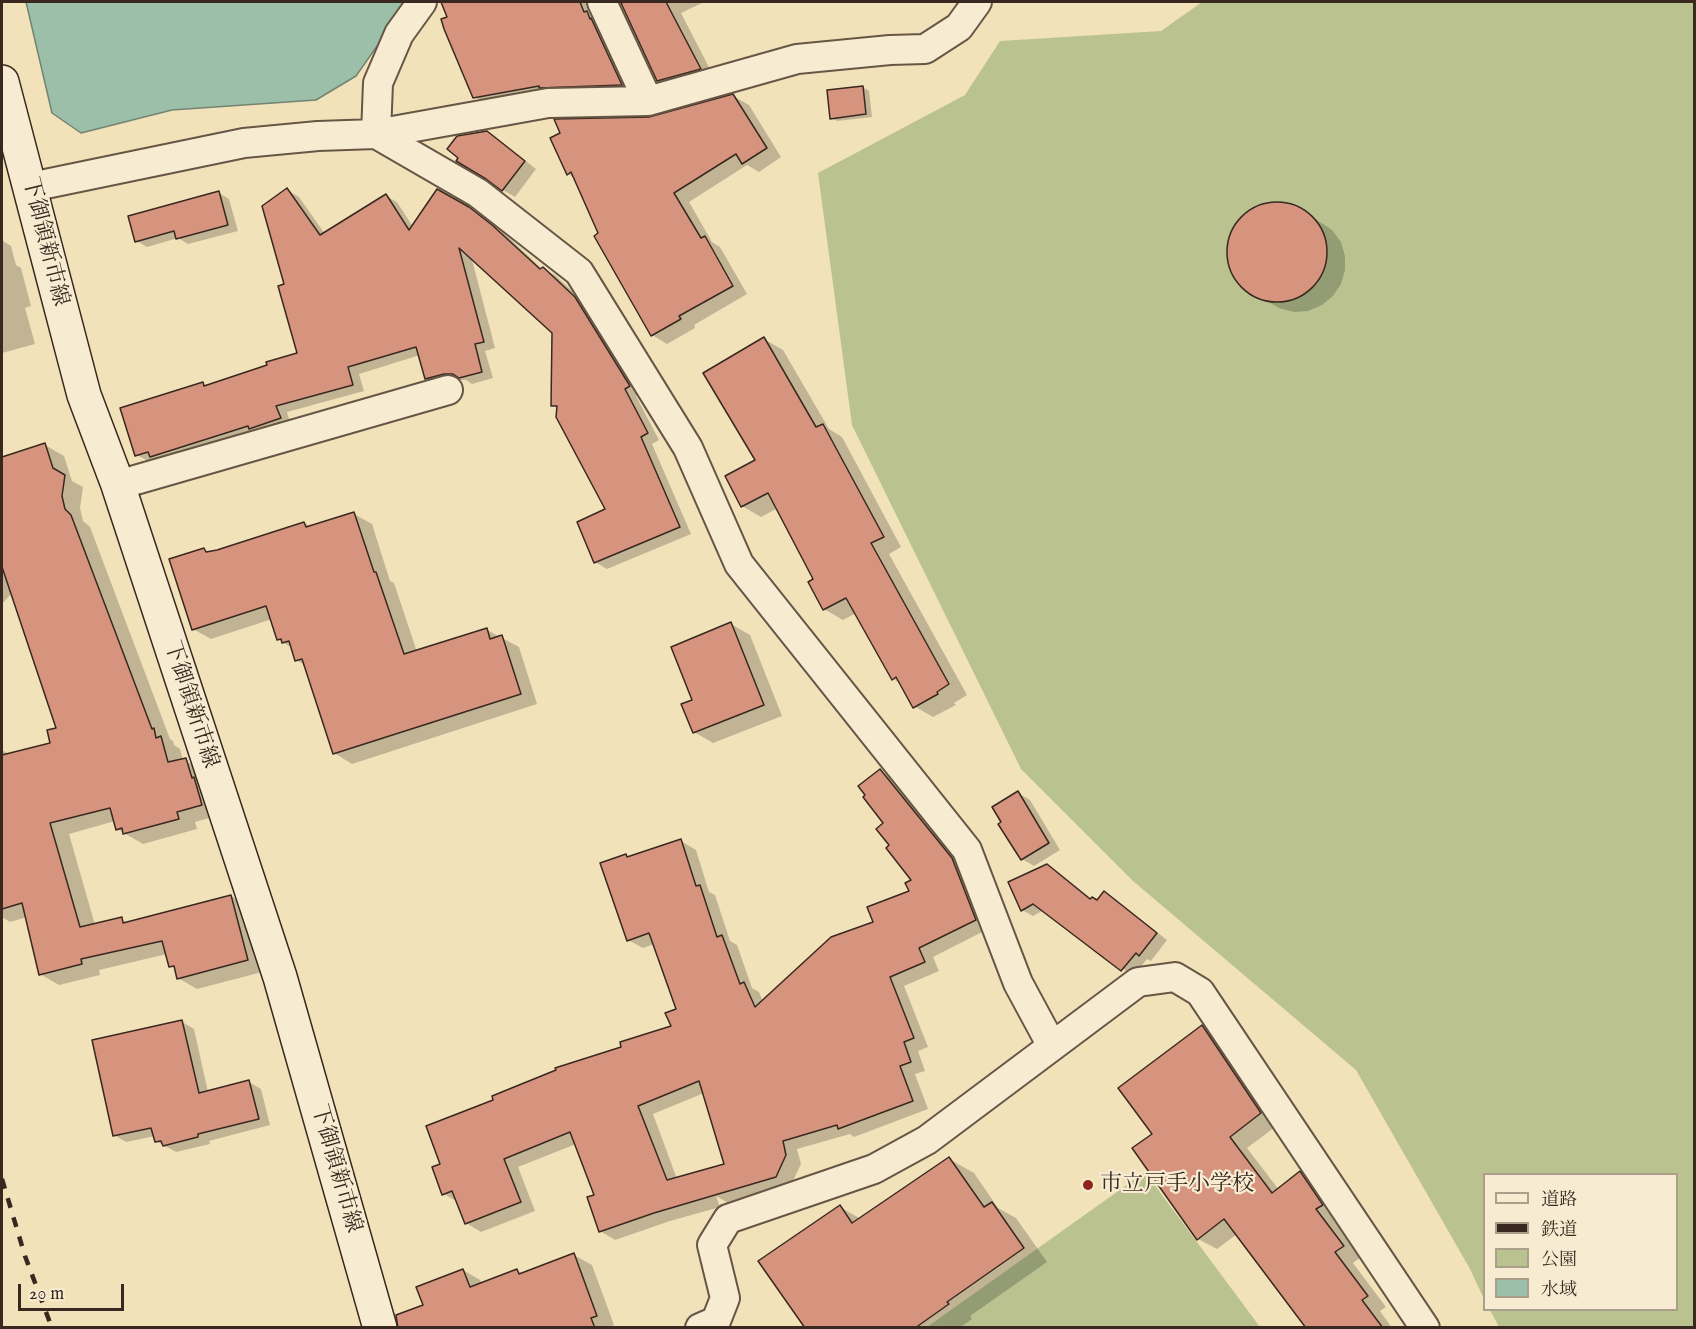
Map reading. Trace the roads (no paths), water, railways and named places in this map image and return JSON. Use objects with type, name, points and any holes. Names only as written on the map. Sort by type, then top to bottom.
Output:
[{"type":"main road","name":"下御領新市線","points":[[2,82],[84,395],[118,485],[280,976],[380,1328]]},
{"type":"street","points":[[376,134],[378,83],[399,34],[422,2]]},
{"type":"street","points":[[602,2],[648,101]]},
{"type":"street","points":[[31,187],[244,143],[318,136],[376,134],[548,103],[648,101],[797,59],[925,49],[960,27],[977,2]]},
{"type":"street","points":[[376,134],[478,193],[579,272],[688,448],[739,564],[967,850],[1018,983],[1053,1046]]},
{"type":"street","points":[[118,485],[448,390]]},
{"type":"street","points":[[700,1328],[716,1321],[725,1298],[712,1245],[728,1219],[874,1169],[927,1140],[1138,982],[1175,977],[1200,992],[1425,1328]]},
{"type":"water","points":[[26,2],[408,2],[356,76],[316,100],[172,110],[81,133],[52,113]]},
{"type":"railway","points":[[2,1179],[25,1256],[52,1328]]},
{"type":"place","name":"市立戸手小学校","points":[[1088,1185]]}]
